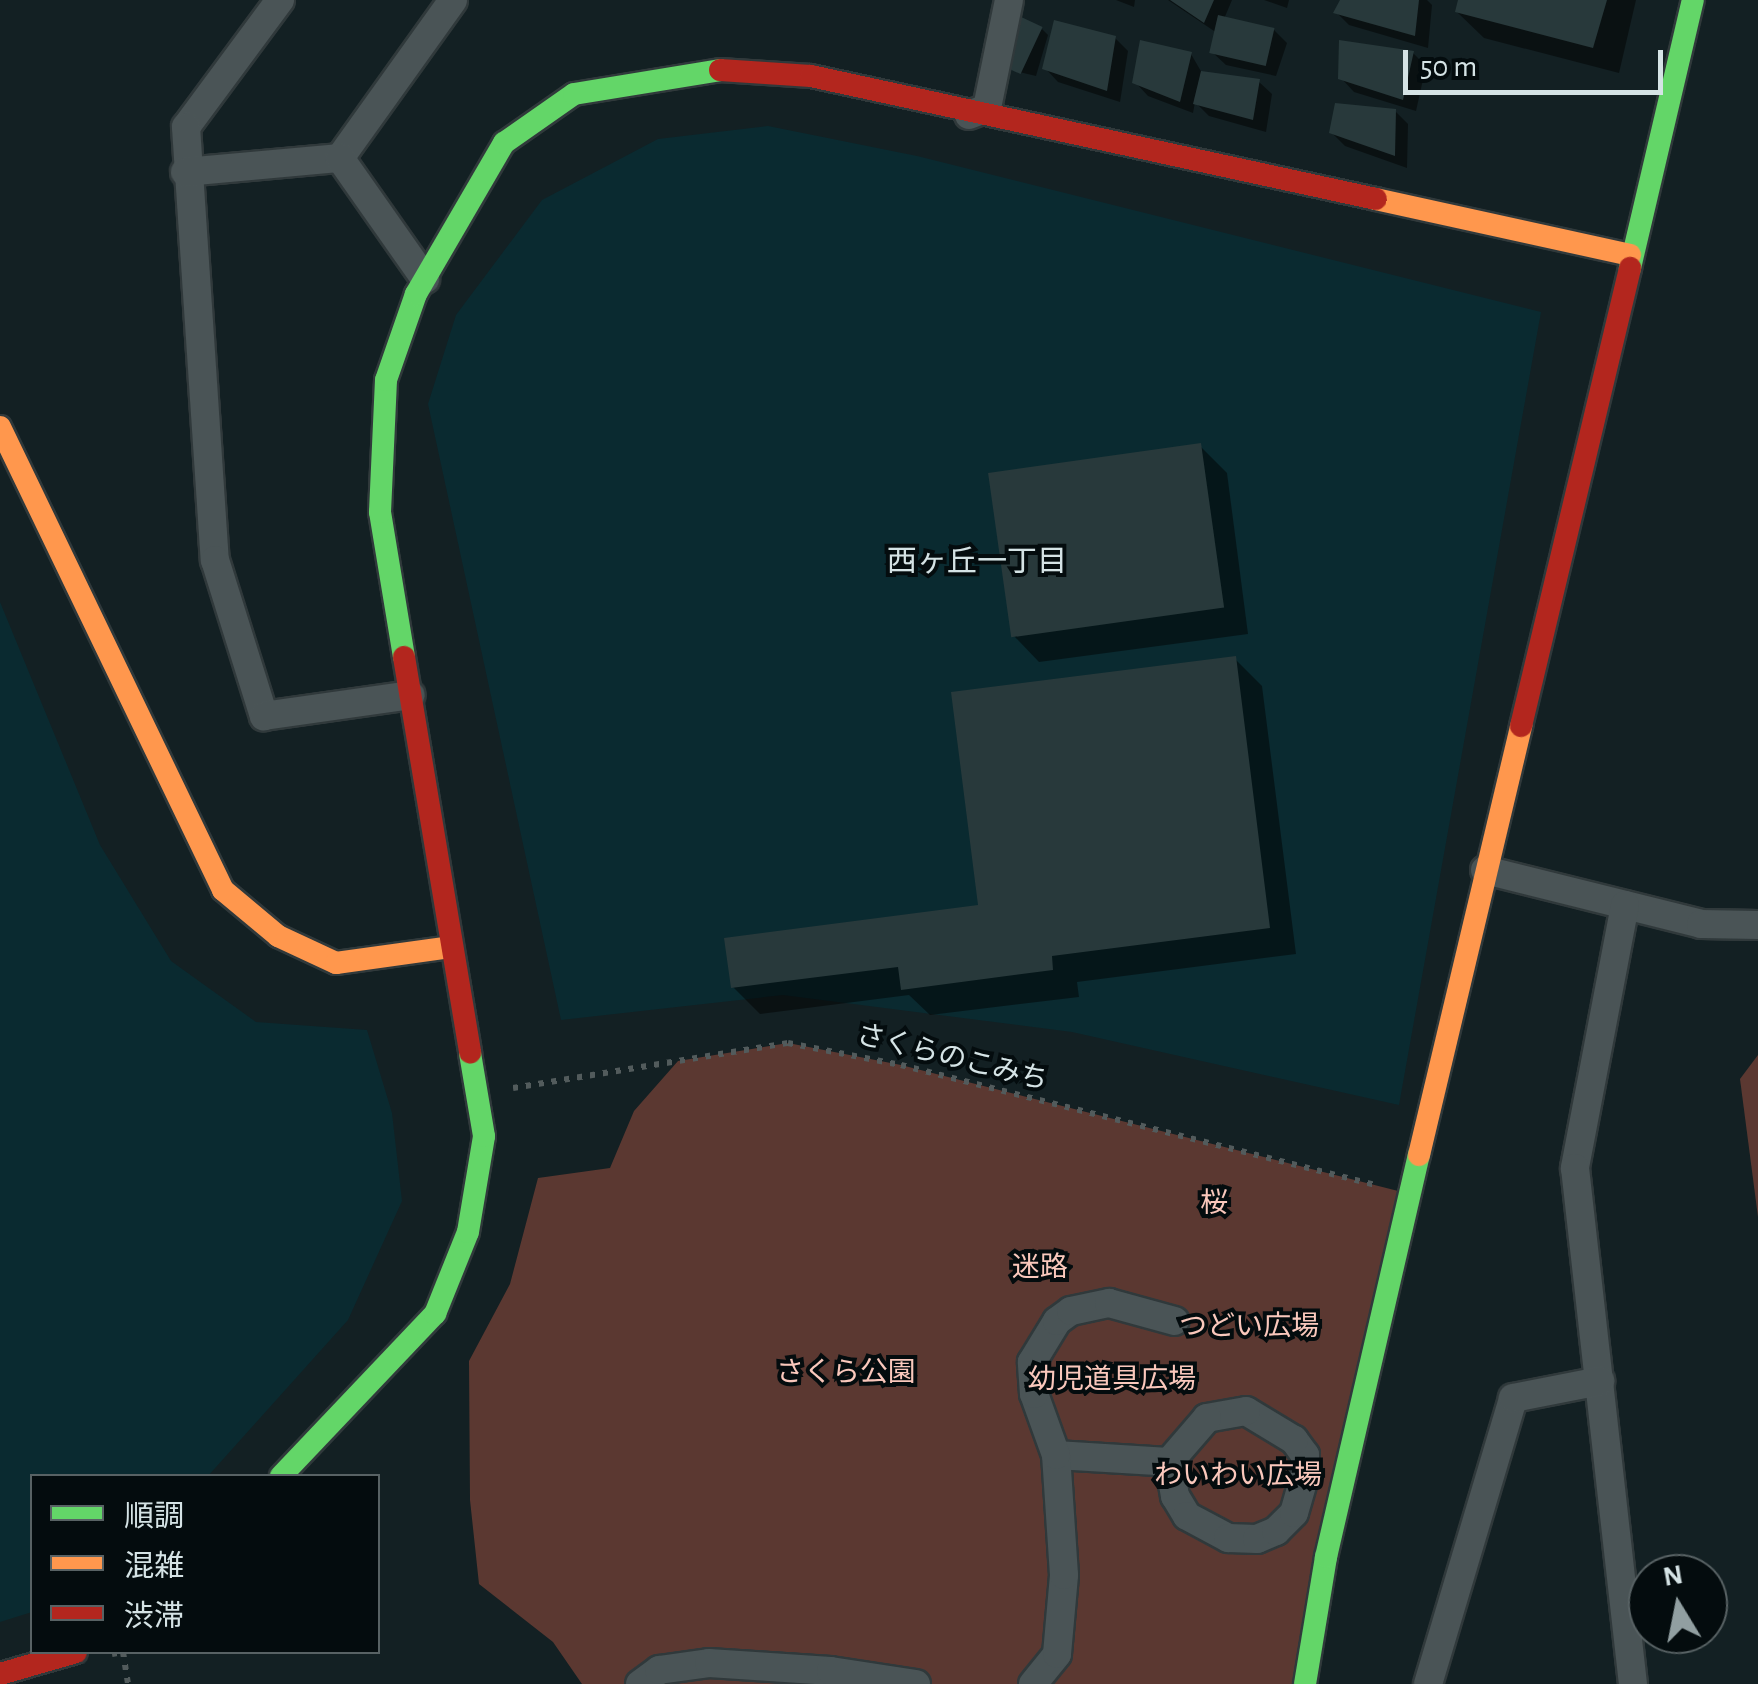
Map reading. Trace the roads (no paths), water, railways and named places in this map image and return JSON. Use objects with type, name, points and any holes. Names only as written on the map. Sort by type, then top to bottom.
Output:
[{"type":"street","points":[[280,0],[186,127],[186,172],[215,560],[264,716],[411,695]]},
{"type":"street","points":[[186,172],[340,158],[452,0]]},
{"type":"street","points":[[968,115],[987,108],[1010,0]]},
{"type":"street","points":[[1305,1684],[1326,1557],[1693,0]]},
{"type":"street","points":[[283,1474],[435,1314],[468,1232],[484,1136],[380,512],[386,380],[425,279],[504,142],[574,94],[702,69],[812,76],[968,115],[1630,256]]},
{"type":"street","points":[[340,158],[425,279]]},
{"type":"street","points":[[0,427],[223,890],[278,936],[336,964],[452,946]]},
{"type":"street","points":[[1485,870],[1700,924],[1758,925]]},
{"type":"street","points":[[1625,905],[1575,1168],[1633,1684]]},
{"type":"street","points":[[1033,1684],[1057,1654],[1061,1621],[1056,1455],[1034,1394],[1032,1362],[1057,1321],[1109,1303],[1175,1321]]},
{"type":"street","points":[[1428,1684],[1512,1398],[1600,1381]]},
{"type":"street","points":[[1246,1410],[1294,1440],[1304,1455],[1305,1474],[1294,1514],[1276,1530],[1257,1539],[1228,1538],[1187,1516],[1174,1496],[1168,1462],[1208,1418],[1246,1410]]},
{"type":"street","points":[[1056,1455],[1168,1462]]},
{"type":"street","points":[[0,1674],[69,1654]]},
{"type":"street","points":[[640,1684],[659,1670],[708,1664],[831,1670],[916,1684]]},
{"type":"district","name":"西ヶ丘一丁目","points":[[977,562]]},
{"type":"park label","name":"桜","points":[[1214,1204]]},
{"type":"park label","name":"迷路","points":[[1040,1268]]},
{"type":"park label","name":"つどい広場","points":[[1249,1327]]},
{"type":"park label","name":"さくら公園","points":[[846,1373]]},
{"type":"park label","name":"幼児道具広場","points":[[1112,1380]]},
{"type":"park label","name":"わいわい広場","points":[[1238,1476]]}]
